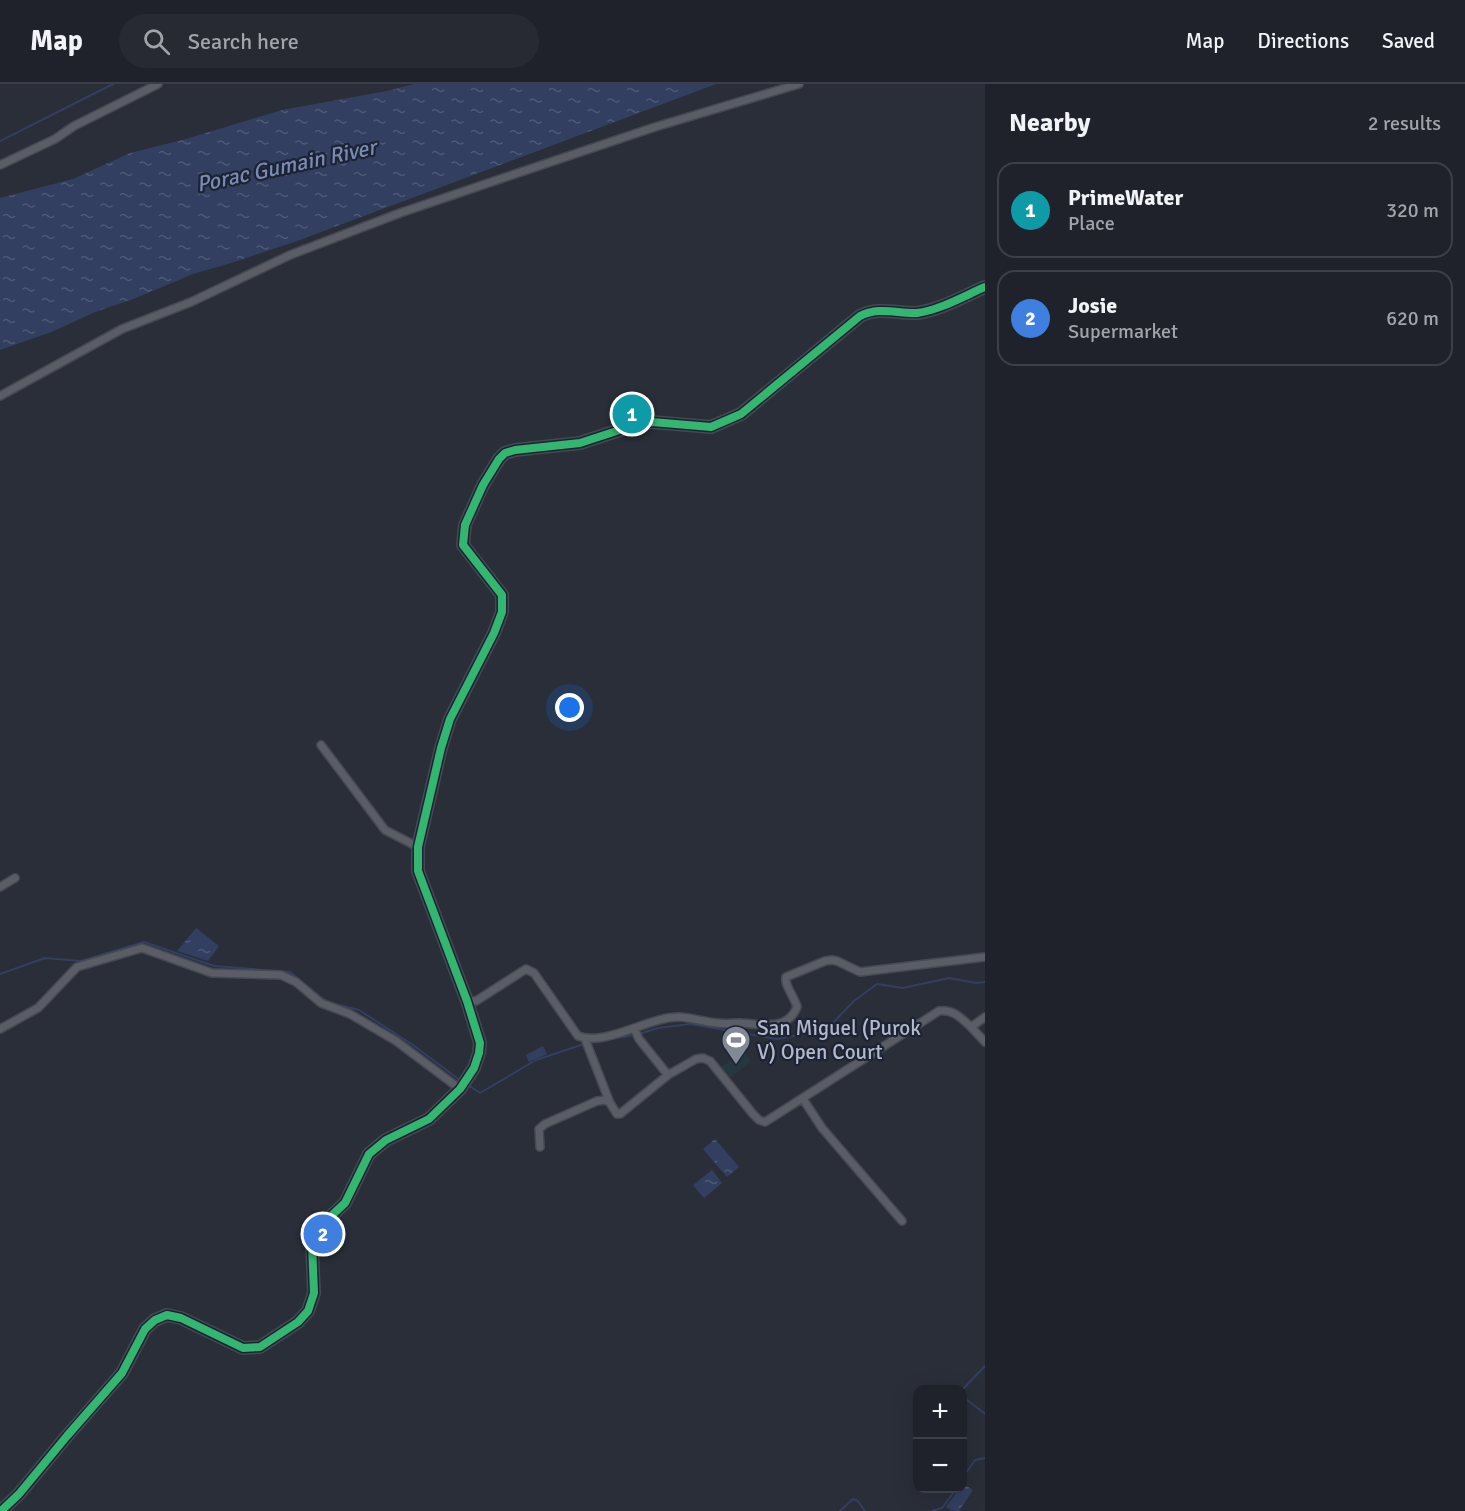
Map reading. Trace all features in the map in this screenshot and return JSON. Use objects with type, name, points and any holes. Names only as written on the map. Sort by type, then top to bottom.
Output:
[{"type":"street","points":[[0,165],[55,139],[74,126],[158,84]]},
{"type":"street","points":[[0,396],[133,324],[191,302],[290,255],[399,213],[487,183],[655,127],[799,84]]},
{"type":"street","points":[[1,1511],[19,1494],[122,1373],[145,1329],[155,1320],[167,1315],[181,1318],[243,1348],[260,1347],[298,1322],[308,1311],[314,1293],[312,1244],[315,1231],[345,1203],[369,1154],[386,1140],[429,1119],[460,1089],[474,1068],[480,1043],[467,1001],[418,871],[418,847],[450,719],[494,633],[501,612],[502,595],[463,545],[465,525],[483,485],[505,453],[579,443],[652,422],[711,428],[741,414],[861,316],[869,312],[917,312],[934,308],[985,287]]},
{"type":"street","points":[[321,745],[385,830],[418,847]]},
{"type":"street","points":[[0,887],[15,878]]},
{"type":"street","points":[[0,1029],[38,1008],[77,967],[142,948],[212,973],[289,977],[321,1003],[350,1014],[396,1041],[460,1089]]},
{"type":"street","points":[[467,1001],[476,1001],[526,969],[534,973],[578,1036],[585,1039],[637,1033],[649,1022],[672,1017],[718,1023],[776,1025],[793,1016],[797,1008],[794,996],[785,982],[786,977],[832,960],[860,972],[985,957]]},
{"type":"street","points":[[585,1039],[614,1112],[620,1114],[668,1075],[696,1059],[703,1059],[710,1061],[753,1114],[765,1122],[939,1011],[954,1012],[985,1042]]},
{"type":"street","points":[[971,1026],[985,1017]]},
{"type":"street","points":[[637,1033],[668,1075]]},
{"type":"street","points":[[803,1099],[822,1128],[902,1221]]},
{"type":"street","points":[[540,1148],[540,1129],[545,1124],[597,1101],[606,1100],[610,1103]]},
{"type":"shaded area","name":"San Miguel (Purok V) Open Court","points":[[743,1051],[751,1061],[729,1079],[720,1068]]},
{"type":"water","name":"Porac Gumain River","points":[[414,84],[716,84],[297,241],[193,274],[95,312],[54,331],[0,350],[0,198],[73,179],[130,153],[282,110]]},
{"type":"water","points":[[196,928],[219,946],[208,961],[177,951]]},
{"type":"water","points":[[543,1046],[547,1054],[529,1062],[526,1055]]},
{"type":"water","points":[[715,1139],[739,1167],[727,1177],[703,1149]]},
{"type":"water","points":[[712,1170],[722,1183],[704,1198],[693,1185]]},
{"type":"water","points":[[967,1486],[973,1490],[959,1511],[946,1507],[956,1493],[967,1493]]},
{"type":"waterway","points":[[0,141],[113,84]]},
{"type":"waterway","points":[[0,974],[45,958],[81,961],[144,942],[214,966],[290,972],[323,999],[359,1010],[413,1045],[461,1081]]},
{"type":"waterway","points":[[639,1034],[658,1028],[690,1024],[777,1039],[826,1030],[854,1001],[877,984],[903,988],[949,978],[976,983],[985,982]]},
{"type":"waterway","points":[[589,1043],[634,1035]]},
{"type":"waterway","points":[[468,1085],[480,1093],[536,1060],[584,1044]]},
{"type":"waterway","points":[[967,1385],[985,1366]]},
{"type":"waterway","points":[[967,1400],[985,1414]]},
{"type":"waterway","points":[[967,1472],[975,1460],[985,1458]]},
{"type":"waterway","points":[[932,1511],[942,1508],[953,1493]]},
{"type":"waterway","points":[[840,1511],[853,1499],[858,1501],[865,1511]]},
{"type":"cycle path","points":[[1,1511],[19,1494],[122,1373],[145,1329],[155,1320],[167,1315],[181,1318],[243,1348],[260,1347],[298,1322],[308,1311],[314,1293],[312,1244],[315,1231],[345,1203],[369,1154],[386,1140],[429,1119],[460,1089],[474,1068],[480,1043],[467,1001],[418,871],[418,847],[450,719],[494,633],[502,612],[502,595],[463,545],[465,525],[483,485],[499,459],[505,453],[515,450],[580,443],[652,422],[711,427],[741,414],[860,316],[874,311],[910,313],[926,311],[985,287]]},
{"type":"place","name":"PrimeWater","points":[[632,414]]},
{"type":"place","name":"San Miguel (Purok V) Open Court","points":[[736,1066]]},
{"type":"place","name":"Josie","points":[[323,1234]]}]
